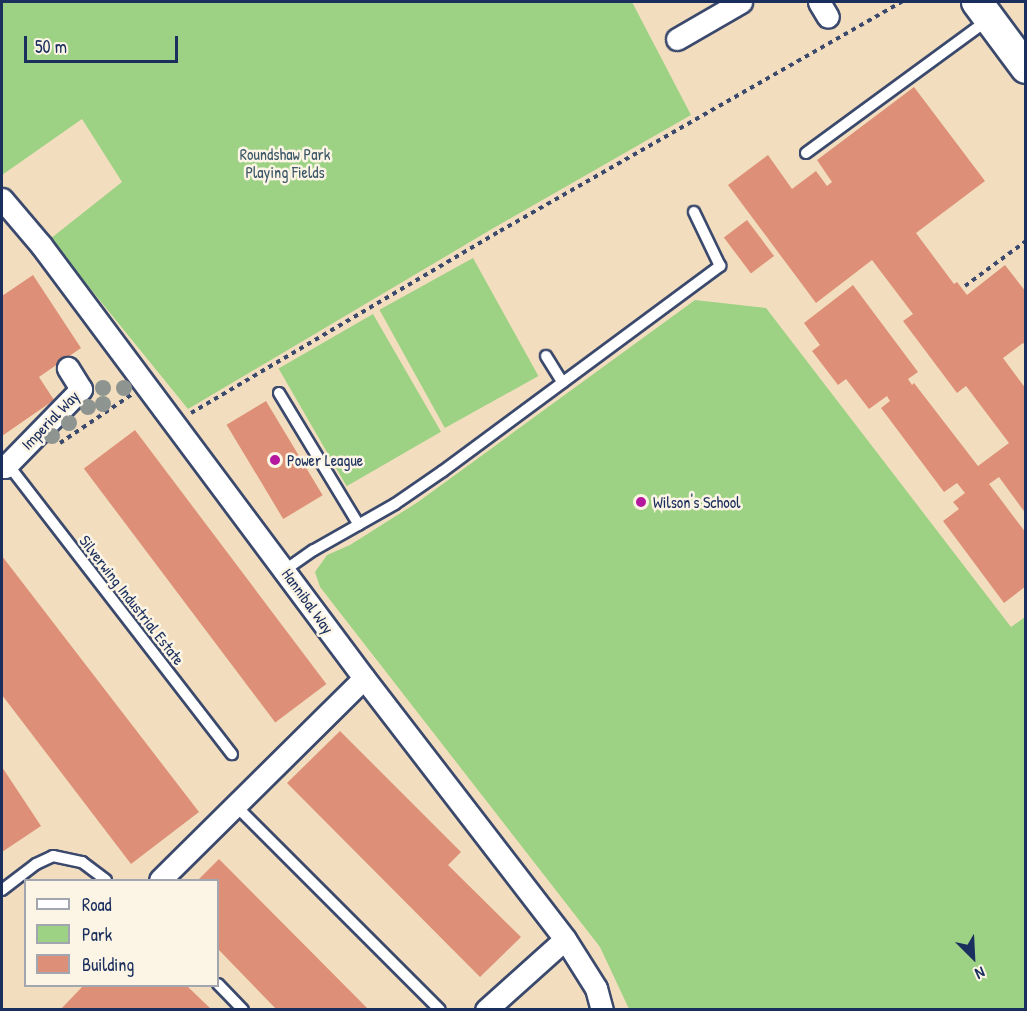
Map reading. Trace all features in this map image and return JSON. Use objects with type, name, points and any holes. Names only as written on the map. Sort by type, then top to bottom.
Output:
[{"type":"main road","points":[[984,10],[1025,65]]},
{"type":"street","points":[[677,39],[741,2]]},
{"type":"street","name":"Hannibal Way","points":[[2,199],[41,245],[364,678],[566,939],[596,988],[602,1010]]},
{"type":"street","name":"Imperial Way","points":[[3,467],[81,388],[68,368]]},
{"type":"street","points":[[161,879],[364,678]]},
{"type":"street","points":[[486,1010],[566,939]]},
{"type":"lane","points":[[806,153],[984,10]]},
{"type":"lane","points":[[285,570],[443,471],[720,266],[694,212]]},
{"type":"lane","points":[[546,356],[562,382]]},
{"type":"lane","points":[[279,393],[358,525]]},
{"type":"lane","name":"Silverwing Industrial Estate","points":[[3,467],[13,471],[232,754]]},
{"type":"lane","points":[[236,806],[440,1010]]},
{"type":"lane","points":[[2,890],[36,864],[53,856],[82,862],[105,879]]},
{"type":"lane","points":[[219,985],[243,1010]]},
{"type":"path","points":[[174,424],[500,231],[902,2]]},
{"type":"path","points":[[965,286],[1026,241]]},
{"type":"path","points":[[50,449],[106,414],[144,385]]},
{"type":"green space","name":"Roundshaw Park Playing Fields","points":[[2,2],[632,2],[691,115],[497,226],[188,409],[50,239],[122,182],[82,119],[2,175]]},
{"type":"green space","points":[[473,258],[538,376],[445,428],[379,310]]},
{"type":"green space","name":"Wilson's School","points":[[695,300],[766,308],[1011,627],[1025,617],[1025,1009],[629,1009],[600,947],[320,587],[315,572],[327,555],[350,545],[418,502]]},
{"type":"green space","points":[[373,314],[441,432],[347,486],[279,369]]},
{"type":"building","points":[[914,87],[985,181],[916,233],[954,284],[957,282],[967,295],[1005,265],[1026,292],[1026,346],[1023,343],[1003,358],[1026,389],[1026,514],[999,477],[989,484],[1026,533],[1026,586],[1004,603],[943,521],[959,509],[953,502],[965,493],[957,483],[944,492],[881,408],[890,401],[887,396],[869,409],[846,379],[838,385],[812,351],[820,345],[804,323],[853,285],[918,372],[908,379],[912,385],[914,383],[978,466],[1009,443],[966,386],[957,393],[903,321],[913,314],[872,260],[816,303],[728,185],[768,155],[792,189],[816,171],[827,186],[832,182],[817,160]]},
{"type":"building","points":[[747,220],[774,256],[751,273],[724,237]]},
{"type":"building","points":[[33,275],[81,348],[39,377],[54,400],[2,436],[2,296]]},
{"type":"building","name":"Power League","points":[[266,401],[323,495],[283,519],[227,425]]},
{"type":"building","points":[[135,430],[326,684],[275,722],[84,469]]},
{"type":"building","points":[[2,556],[199,812],[131,864],[2,695]]},
{"type":"building","points":[[340,731],[461,852],[448,865],[521,937],[480,977],[287,783]]},
{"type":"building","points":[[2,767],[41,826],[2,852]]},
{"type":"building","points":[[219,859],[369,1010],[277,1010],[219,950],[219,879],[199,879]]},
{"type":"building","points":[[82,987],[188,987],[212,1010],[60,1010]]},
{"type":"place","name":"Power League","points":[[275,460]]},
{"type":"place","name":"Wilson's School","points":[[641,502]]}]
